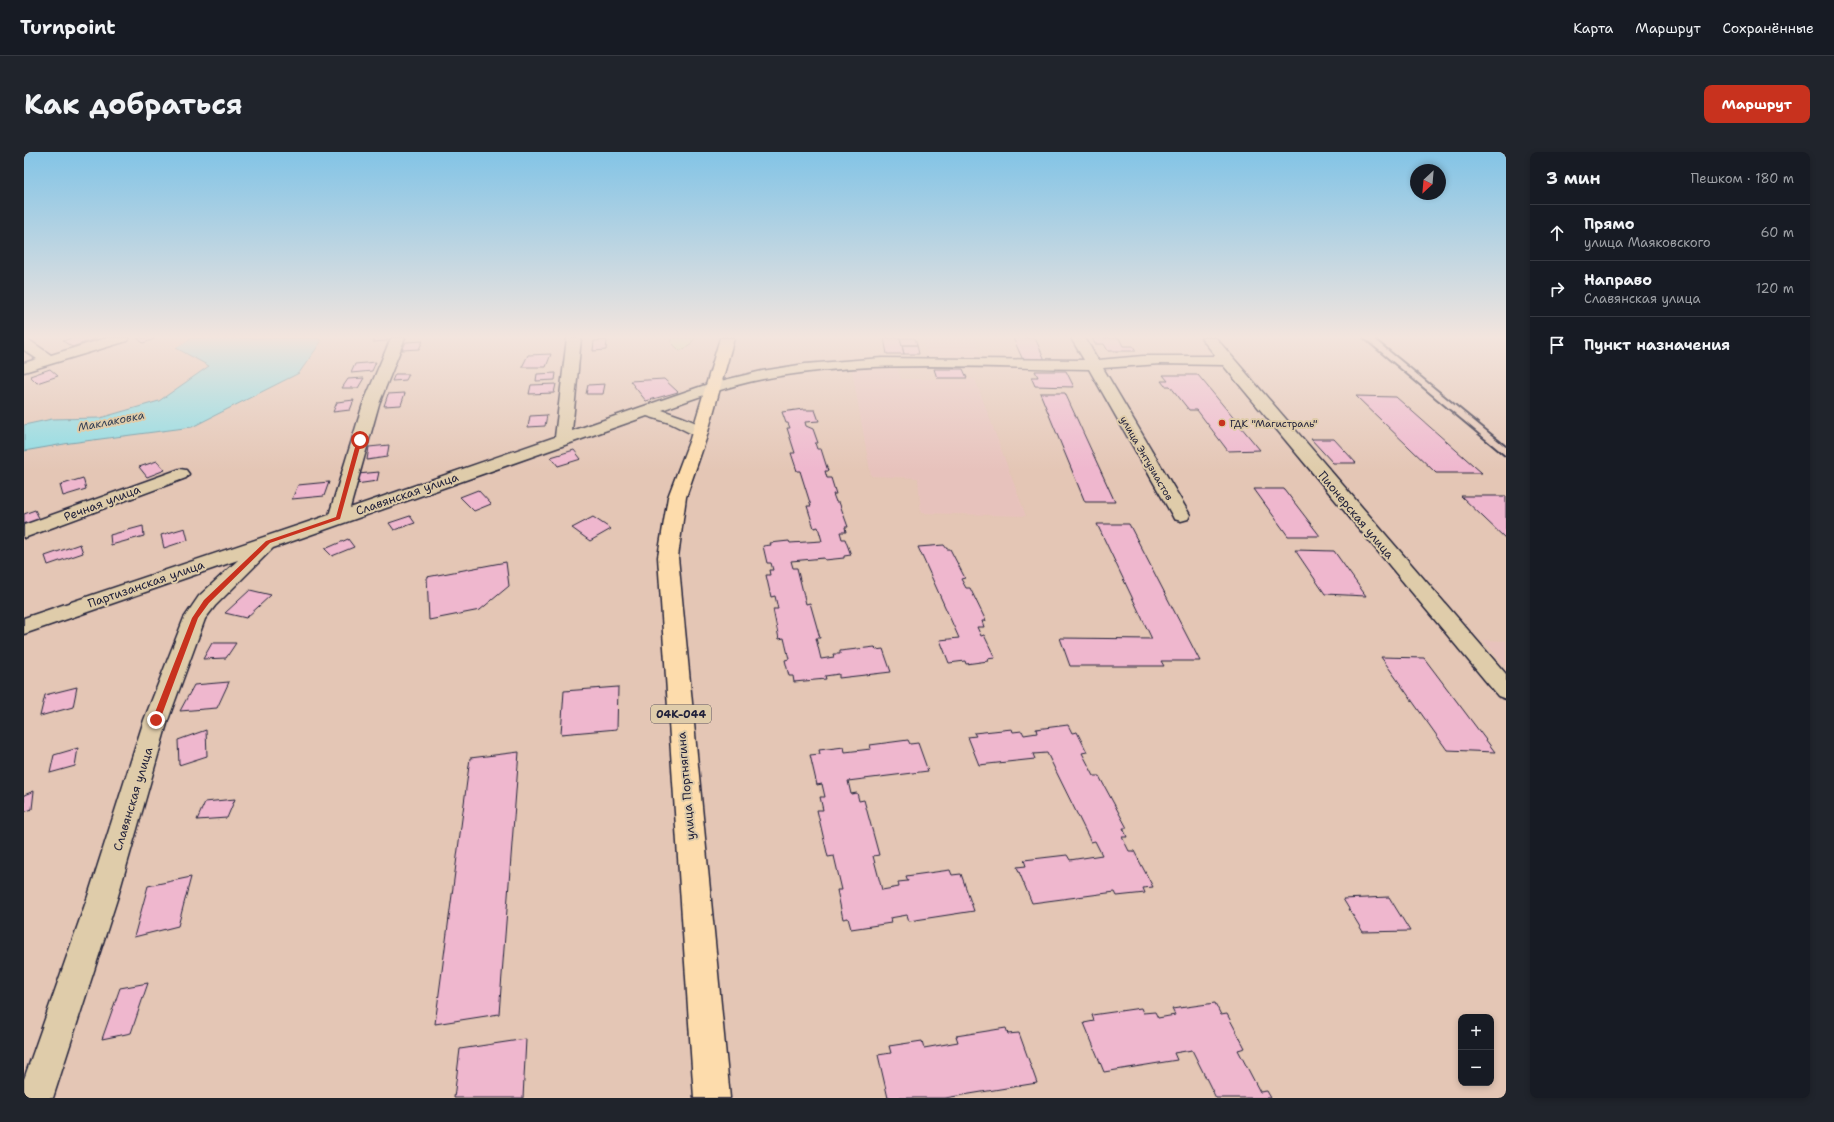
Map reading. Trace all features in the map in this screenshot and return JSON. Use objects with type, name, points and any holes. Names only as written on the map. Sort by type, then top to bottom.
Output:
[{"type":"main road","name":"улица Портнягина","points":[[712,1098],[668,557],[677,497],[700,431],[714,382]]},
{"type":"street","points":[[338,518],[362,433],[379,382]]},
{"type":"street","points":[[564,440],[568,382]]},
{"type":"street","name":"Славянская улица","points":[[35,1098],[103,896],[156,720],[195,618],[207,601],[268,542],[648,411],[713,387],[733,382]]},
{"type":"street","name":"улица Энтузиастов","points":[[1103,382],[1181,515]]},
{"type":"street","name":"Пионерская улица","points":[[1245,382],[1506,690]]},
{"type":"street","points":[[648,411],[676,420],[700,431]]},
{"type":"street","name":"Речная улица","points":[[24,532],[180,474]]},
{"type":"street","name":"Партизанская улица","points":[[24,626],[268,542]]},
{"type":"shaded area","points":[[854,382],[976,382],[1026,516],[921,513],[918,478],[871,476]]},
{"type":"shaded area","points":[[1483,640],[1506,641],[1506,667]]},
{"type":"water","name":"Маклаковка","points":[[186,382],[281,382],[192,427],[70,443],[24,451],[24,425],[52,419],[100,418],[159,401]]},
{"type":"building","points":[[346,382],[362,382],[358,388],[342,388]]},
{"type":"building","points":[[631,382],[667,382],[678,392],[646,401]]},
{"type":"building","points":[[1033,382],[1072,382],[1074,387],[1035,386]]},
{"type":"building","name":"ГДК \"Магистраль\"","points":[[1162,382],[1204,382],[1260,450],[1228,451],[1197,410],[1189,410],[1170,386],[1165,386]]},
{"type":"building","points":[[556,384],[554,393],[529,394],[531,385]]},
{"type":"building","points":[[605,384],[603,394],[586,394],[588,385]]},
{"type":"building","points":[[405,393],[401,405],[384,406],[388,394]]},
{"type":"building","points":[[1040,393],[1065,393],[1115,502],[1085,502]]},
{"type":"building","points":[[1356,396],[1396,397],[1482,473],[1436,473]]},
{"type":"building","points":[[354,400],[350,410],[333,412],[337,402]]},
{"type":"building","points":[[803,409],[815,410],[819,421],[805,422],[806,426],[813,429],[818,443],[815,443],[817,449],[821,449],[828,471],[825,471],[827,478],[831,478],[836,494],[833,494],[836,502],[839,502],[848,527],[845,527],[846,532],[840,532],[842,539],[845,539],[851,555],[844,556],[844,558],[825,560],[824,558],[791,561],[793,568],[797,568],[806,604],[810,603],[820,638],[816,638],[821,659],[834,657],[833,654],[840,654],[840,651],[875,647],[876,650],[883,649],[891,672],[839,678],[839,674],[825,676],[826,679],[794,682],[793,676],[789,676],[785,660],[789,659],[784,638],[779,639],[773,609],[778,609],[775,596],[771,597],[766,575],[770,575],[769,570],[773,570],[771,563],[767,563],[763,546],[771,545],[770,543],[789,541],[790,543],[822,541],[818,527],[814,528],[807,506],[811,506],[800,471],[797,471],[791,453],[795,453],[787,428],[790,428],[788,423],[786,423],[782,412]]},
{"type":"building","points":[[547,415],[545,426],[528,427],[530,416]]},
{"type":"building","points":[[1311,439],[1334,439],[1356,463],[1333,463]]},
{"type":"building","points":[[389,445],[387,457],[367,460],[369,447]]},
{"type":"building","points":[[574,450],[581,459],[558,466],[551,457]]},
{"type":"building","points":[[157,461],[165,470],[147,477],[139,467]]},
{"type":"building","points":[[379,472],[377,481],[356,484],[358,474]]},
{"type":"building","points":[[83,478],[86,489],[63,496],[60,485]]},
{"type":"building","points":[[329,482],[324,496],[292,499],[298,485]]},
{"type":"building","points":[[1254,489],[1284,489],[1320,536],[1288,536]]},
{"type":"building","points":[[478,490],[491,504],[474,511],[460,497]]},
{"type":"building","points":[[1461,496],[1506,496],[1506,539]]},
{"type":"building","points":[[35,510],[40,520],[24,526],[24,514]]},
{"type":"building","points":[[410,516],[415,523],[394,530],[389,523]]},
{"type":"building","points":[[593,517],[611,529],[590,541],[572,528]]},
{"type":"building","points":[[1097,524],[1129,524],[1200,661],[1161,661],[1164,666],[1070,666],[1060,638],[1152,639]]},
{"type":"building","points":[[143,526],[144,536],[111,545],[110,535]]},
{"type":"building","points":[[185,528],[188,540],[164,548],[161,535]]},
{"type":"building","points":[[348,539],[354,547],[332,556],[325,549]]},
{"type":"building","points":[[80,544],[83,553],[48,565],[45,556]]},
{"type":"building","points":[[944,545],[947,549],[950,549],[965,578],[961,579],[966,588],[970,588],[986,621],[982,621],[984,627],[977,627],[981,636],[984,635],[995,658],[987,659],[988,661],[966,664],[965,661],[949,663],[940,640],[959,638],[918,547]]},
{"type":"building","points":[[1295,550],[1334,551],[1366,596],[1325,594]]},
{"type":"building","points":[[506,562],[509,586],[480,610],[429,620],[427,577]]},
{"type":"building","points":[[250,590],[271,595],[246,618],[225,613]]},
{"type":"building","points":[[212,643],[236,643],[226,658],[203,659]]},
{"type":"building","points":[[1381,657],[1424,658],[1495,752],[1447,750]]},
{"type":"building","points":[[229,682],[217,708],[180,711],[194,685]]},
{"type":"building","points":[[77,687],[73,707],[40,716],[45,695]]},
{"type":"building","points":[[618,687],[617,729],[561,734],[564,691]]},
{"type":"building","points":[[1068,725],[1072,733],[1077,732],[1087,752],[1082,753],[1094,776],[1099,776],[1127,828],[1123,828],[1127,837],[1122,837],[1129,851],[1134,851],[1153,887],[1143,888],[1145,893],[1117,896],[1115,892],[1032,903],[1017,867],[1026,866],[1024,860],[1067,855],[1070,860],[1102,855],[1095,841],[1091,842],[1047,753],[1033,754],[1035,759],[979,765],[968,737],[976,736],[974,733],[1012,729],[1013,732],[1022,731],[1024,735],[1037,733],[1036,729]]},
{"type":"building","points":[[206,730],[207,756],[179,765],[178,740]]},
{"type":"building","points":[[908,740],[910,744],[918,743],[928,771],[848,781],[851,794],[857,793],[859,801],[864,800],[879,855],[873,856],[882,890],[899,887],[898,882],[908,881],[906,876],[950,870],[952,875],[961,874],[974,911],[909,921],[907,915],[890,918],[891,923],[851,929],[848,918],[843,919],[837,890],[842,890],[834,856],[828,857],[817,810],[823,810],[820,797],[825,797],[822,784],[817,785],[810,755],[820,754],[819,750],[844,747],[845,752],[871,749],[870,745]]},
{"type":"building","points":[[78,748],[75,766],[50,773],[54,755]]},
{"type":"building","points":[[519,752],[499,1014],[435,1024],[470,758]]},
{"type":"building","points":[[34,791],[32,809],[24,812],[24,795]]},
{"type":"building","points":[[235,799],[227,818],[197,820],[205,802]]},
{"type":"building","points":[[191,877],[178,926],[134,937],[148,886]]},
{"type":"building","points":[[1389,897],[1410,931],[1363,932],[1343,899]]},
{"type":"building","points":[[148,983],[131,1033],[102,1039],[120,988]]},
{"type":"building","points":[[1215,1003],[1221,1015],[1227,1014],[1245,1048],[1238,1050],[1260,1092],[1267,1091],[1271,1098],[1216,1098],[1192,1050],[1174,1053],[1177,1060],[1104,1072],[1084,1023],[1094,1021],[1092,1015],[1141,1008],[1143,1013],[1155,1012],[1158,1018],[1175,1015],[1172,1009]]},
{"type":"building","points":[[1006,1028],[1008,1034],[1019,1033],[1037,1083],[945,1098],[888,1098],[878,1055],[891,1053],[889,1046],[922,1041],[924,1048],[958,1042],[956,1036]]},
{"type":"building","points":[[526,1039],[523,1098],[454,1098],[460,1049]]},
{"type":"railway","points":[[1416,382],[1506,457]]},
{"type":"railway","points":[[1428,382],[1506,446]]},
{"type":"place","name":"ГДК \"Магистраль\"","points":[[1222,423]]},
{"type":"route","points":[[156,720],[195,618],[207,601],[268,542],[338,518],[360,440]]}]
